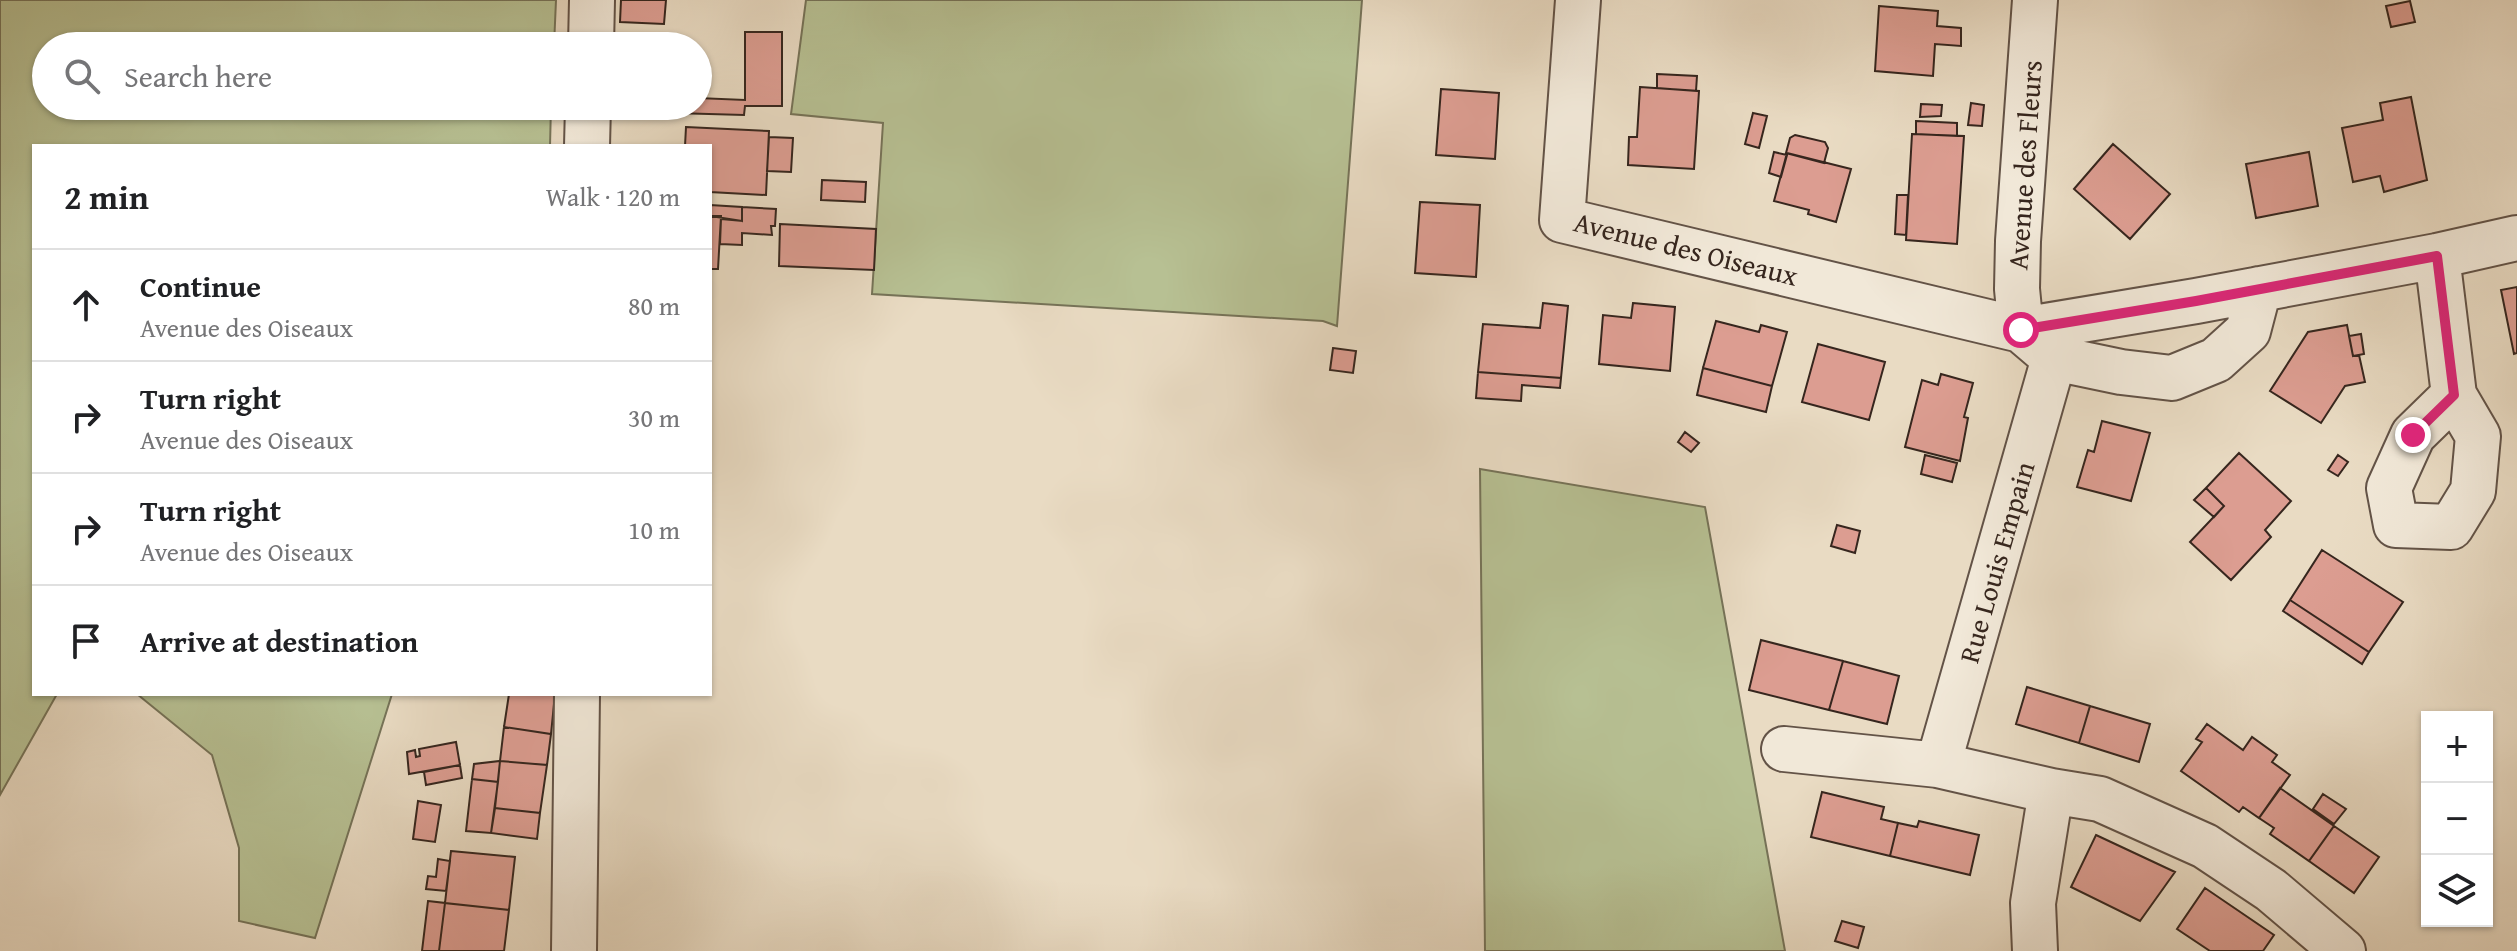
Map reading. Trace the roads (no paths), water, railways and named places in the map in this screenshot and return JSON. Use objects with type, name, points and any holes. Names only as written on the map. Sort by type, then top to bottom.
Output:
[{"type":"street","points":[[591,32],[592,0]]},
{"type":"street","name":"Avenue des Oiseaux","points":[[1578,0],[1562,220],[2021,330],[2437,256],[2517,238]]},
{"type":"street","name":"Avenue des Fleurs","points":[[2021,330],[2017,289],[2018,241],[2035,0]]},
{"type":"street","points":[[587,144],[588,120]]},
{"type":"street","points":[[2437,256],[2454,395]]},
{"type":"street","name":"Avenue des Oiseaux","points":[[2021,330],[2054,358],[2121,372],[2172,378],[2216,360],[2248,331],[2259,289]]},
{"type":"street","name":"Rue Louis Empain","points":[[1938,765],[2054,358]]},
{"type":"street","points":[[574,951],[577,696]]},
{"type":"street","points":[[1784,749],[1938,765],[2100,799],[2205,846],[2271,890],[2343,951]]},
{"type":"street","points":[[2035,951],[2033,903],[2051,791]]}]
